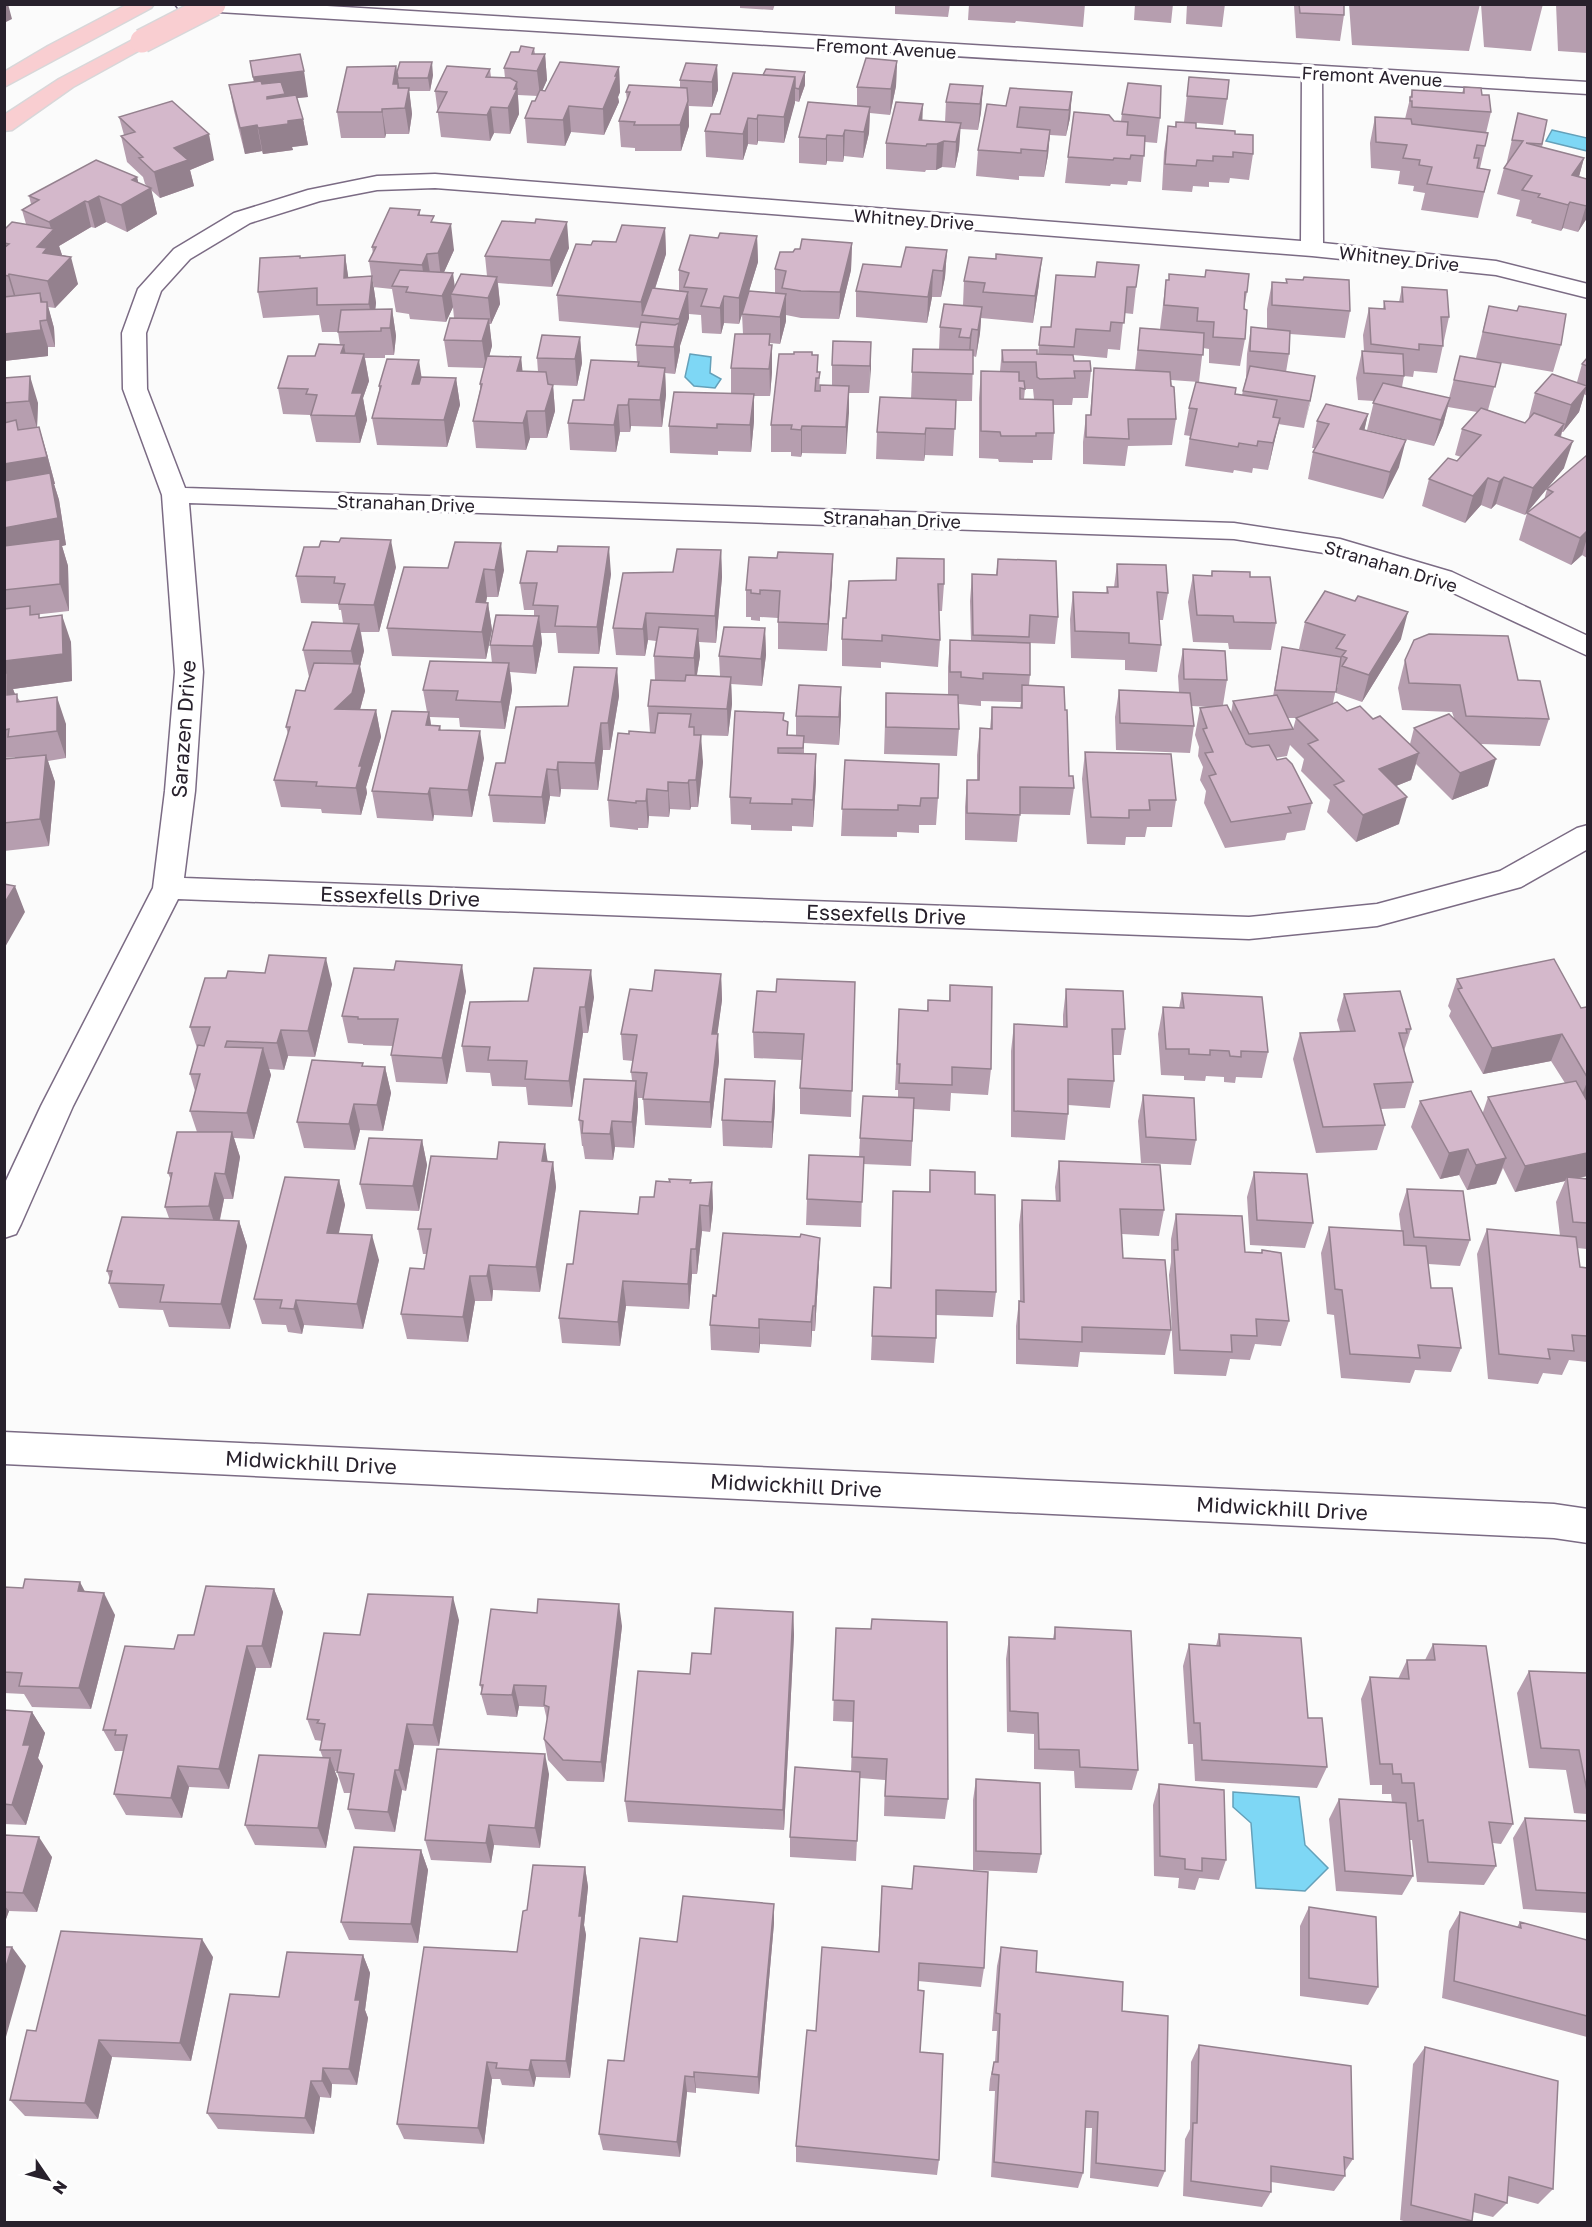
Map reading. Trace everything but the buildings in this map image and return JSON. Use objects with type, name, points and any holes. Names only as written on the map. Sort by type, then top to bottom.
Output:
[{"type":"main road","points":[[4,81],[144,4]]},
{"type":"main road","points":[[4,125],[66,83],[214,4]]},
{"type":"street","name":"Fremont Avenue","points":[[186,4],[1587,88]]},
{"type":"street","points":[[1312,72],[1312,249]]},
{"type":"street","name":"Whitney Drive","points":[[242,218],[316,195],[377,183],[435,182],[1312,249],[1496,268],[1587,291]]},
{"type":"street","name":"Sarazen Drive","points":[[4,1224],[57,1106],[168,888],[180,791],[189,672],[175,495],[135,389],[134,333],[150,289],[182,254],[242,218]]},
{"type":"street","name":"Stranahan Drive","points":[[175,495],[1234,531],[1340,547],[1443,578],[1587,647]]},
{"type":"street","name":"Essexfells Drive","points":[[168,888],[1249,928],[1377,915],[1510,879],[1587,835]]},
{"type":"street","name":"Midwickhill Drive","points":[[4,1448],[1518,1520],[1587,1526]]},
{"type":"water","points":[[1552,130],[1587,138],[1587,151],[1546,141]]},
{"type":"water","points":[[690,354],[711,357],[710,373],[721,379],[715,388],[694,386],[685,377]]},
{"type":"water","points":[[1233,1792],[1299,1797],[1305,1845],[1328,1868],[1305,1891],[1256,1888],[1251,1823],[1233,1807]]}]
